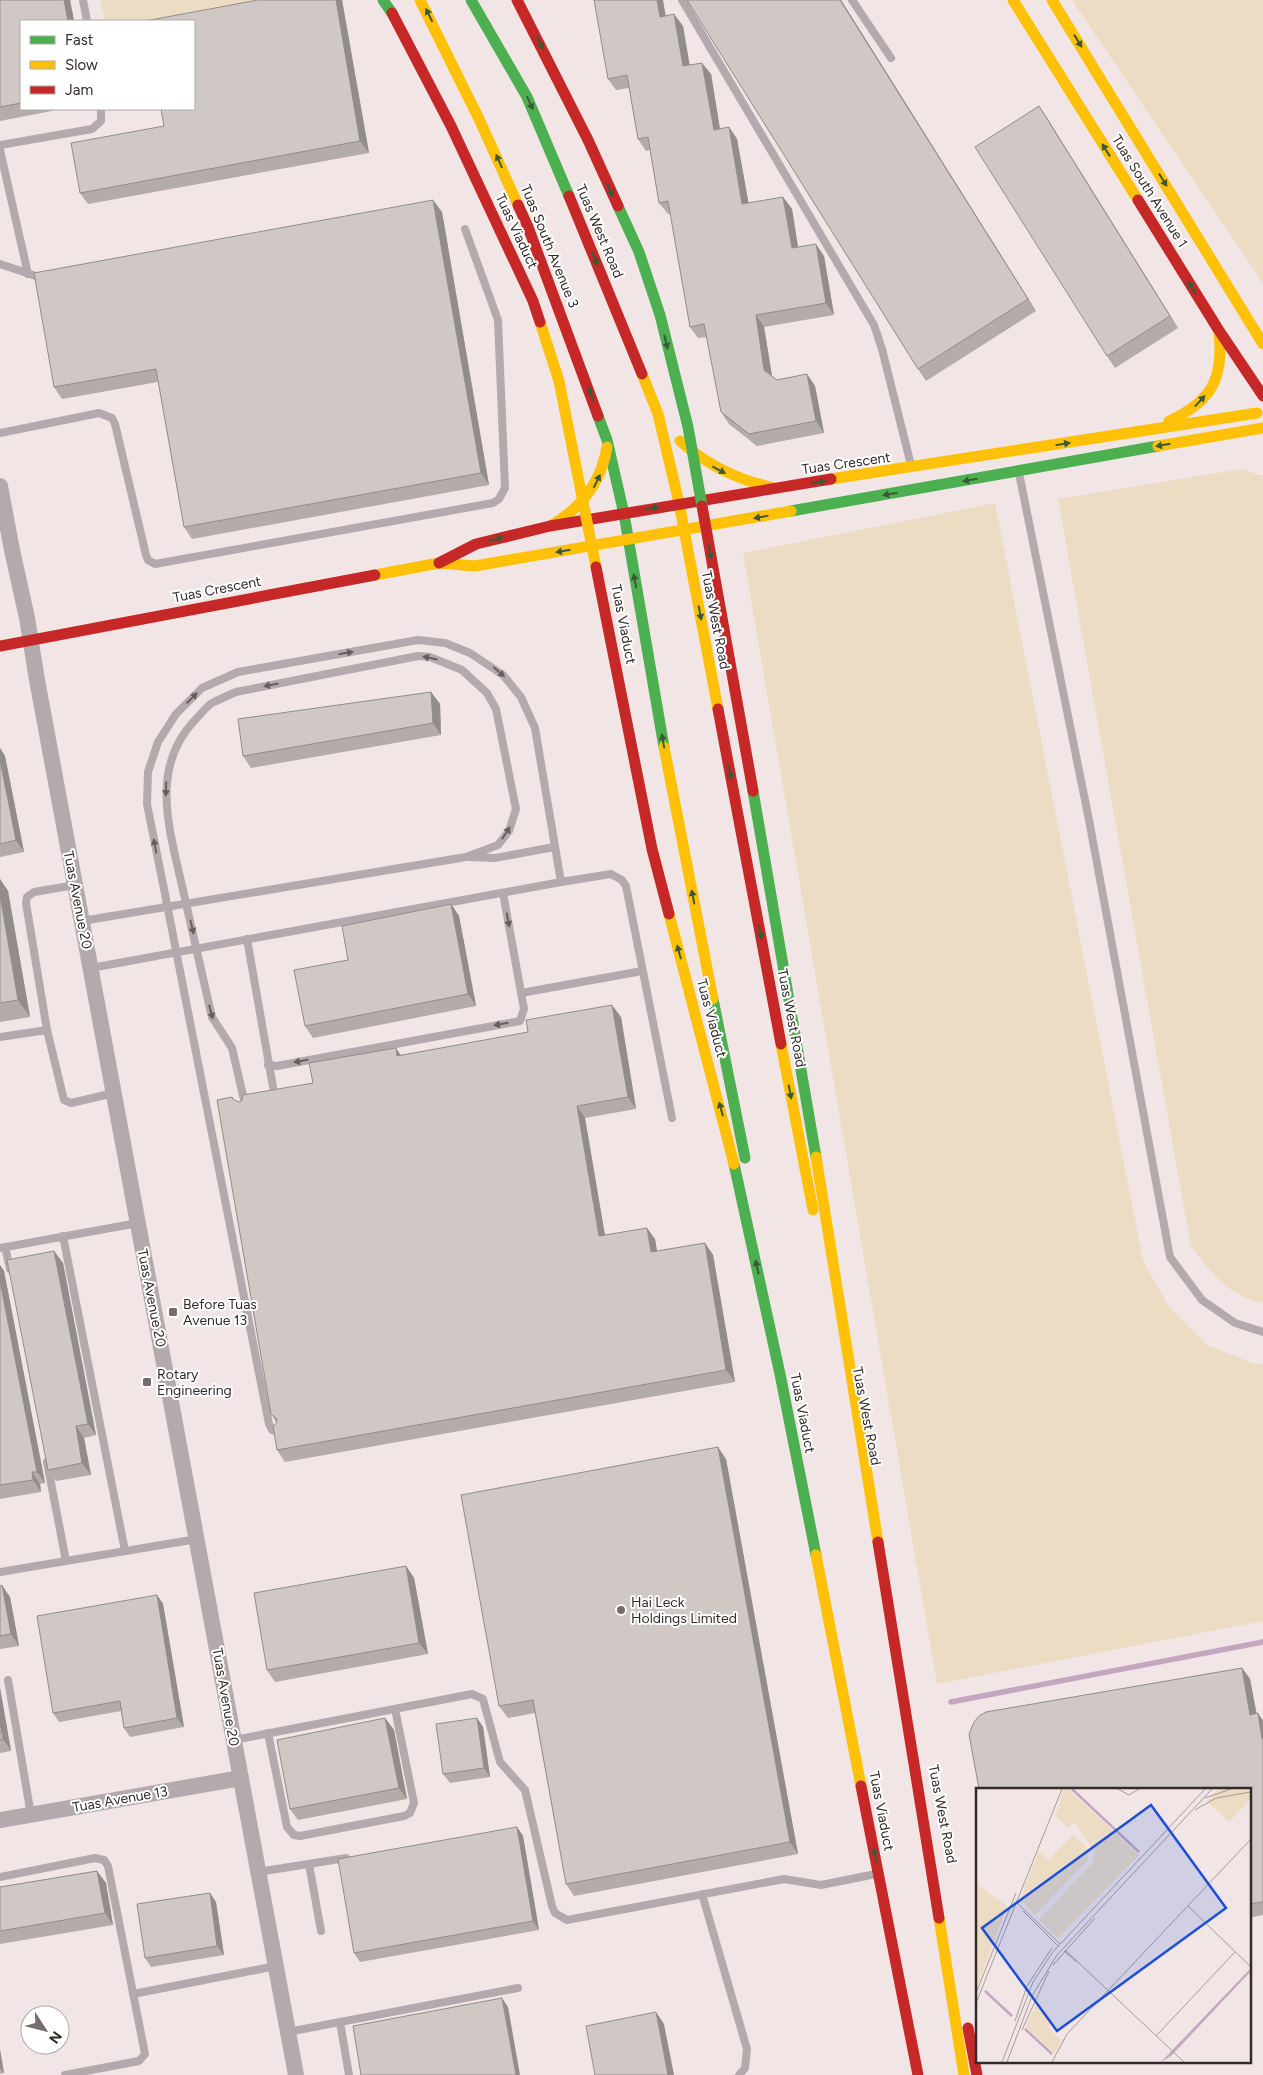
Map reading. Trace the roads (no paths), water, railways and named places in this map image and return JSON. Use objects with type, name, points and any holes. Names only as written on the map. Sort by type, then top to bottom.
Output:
[{"type":"main road","name":"Tuas Viaduct","points":[[383,0],[392,13],[451,126],[509,251],[532,301],[559,381],[652,849],[727,1131],[780,1374],[918,2075]]},
{"type":"main road","name":"Tuas South Avenue 3","points":[[420,0],[480,119],[528,227],[607,440],[624,514]]},
{"type":"main road","name":"Tuas West Road","points":[[472,0],[527,98],[658,414],[679,503],[977,2075]]},
{"type":"main road","points":[[517,0],[588,140],[639,252],[660,315],[688,427],[801,1066],[964,2075]]},
{"type":"main road","name":"Tuas South Avenue 1","points":[[1013,0],[1218,329],[1263,396]]},
{"type":"main road","name":"Tuas South Avenue 1","points":[[1052,0],[1263,344]]},
{"type":"main road","points":[[1142,431],[1174,419],[1195,408],[1212,389],[1218,376],[1222,351],[1218,329]]},
{"type":"main road","name":"Tuas Crescent","points":[[0,646],[439,563],[475,566],[684,530],[1142,431],[1263,412]]},
{"type":"main road","points":[[658,414],[667,427],[689,450],[715,468],[743,481],[774,488]]},
{"type":"main road","name":"Tuas Crescent","points":[[439,563],[476,544],[550,526],[679,503],[774,488],[1018,471],[1263,428]]},
{"type":"main road","points":[[550,526],[573,512],[592,491],[603,466],[607,440]]},
{"type":"main road","points":[[624,514],[671,789],[888,1872],[926,2075]]},
{"type":"street","name":"Tuas Avenue 20","points":[[0,486],[27,618],[90,968],[296,2075]]},
{"type":"street","name":"Tuas Avenue 13","points":[[0,1820],[241,1778]]},
{"type":"lane","points":[[83,0],[87,20]]},
{"type":"lane","points":[[682,0],[874,325],[882,349],[913,479]]},
{"type":"lane","points":[[852,0],[891,58]]},
{"type":"lane","points":[[0,146],[92,129],[101,121],[101,110]]},
{"type":"lane","points":[[0,150],[28,274]]},
{"type":"lane","points":[[0,433],[99,413],[112,418],[116,424],[146,556],[148,560],[155,564],[493,503],[500,499],[504,488],[498,320],[465,229]]},
{"type":"lane","points":[[0,264],[28,274],[48,278]]},
{"type":"lane","points":[[1018,471],[1089,820],[1170,1258],[1202,1300],[1235,1324],[1263,1332]]},
{"type":"lane","points":[[280,1432],[272,1430],[269,1424],[147,804],[148,772],[158,742],[176,714],[202,688],[238,672],[418,640],[445,643],[470,653],[502,675],[521,697],[535,728],[561,882]]},
{"type":"lane","points":[[82,921],[466,857],[498,845],[510,831],[516,809],[496,709],[487,693],[462,670],[430,657],[418,656],[236,692],[211,704],[189,727],[174,749],[166,777],[166,800],[172,838],[183,890],[200,965],[212,1017],[232,1048],[246,1108]]},
{"type":"lane","points":[[466,857],[495,858],[554,847]]},
{"type":"lane","points":[[90,968],[611,874],[622,880],[626,886],[672,1118]]},
{"type":"lane","points":[[75,885],[34,892],[27,897],[26,903],[47,1030],[64,1100],[71,1103],[114,1094]]},
{"type":"lane","points":[[268,1065],[277,1066],[520,1021],[524,1009],[503,893]]},
{"type":"lane","points":[[247,940],[273,1086]]},
{"type":"lane","points":[[521,993],[642,972]]},
{"type":"lane","points":[[0,1038],[47,1030]]},
{"type":"lane","points":[[11,1276],[3,1247],[138,1223]]},
{"type":"lane","points":[[63,1236],[125,1551]]},
{"type":"lane","points":[[45,1453],[66,1561]]},
{"type":"lane","points":[[0,1572],[196,1539]]},
{"type":"lane","points":[[8,1680],[31,1814]]},
{"type":"lane","points":[[234,1740],[472,1694],[483,1699],[500,1762],[525,1790],[555,1914],[567,1920],[784,1879],[821,1886],[888,1872]]},
{"type":"lane","points":[[268,1733],[287,1827],[294,1835],[300,1836],[394,1818],[410,1813],[414,1803],[395,1709]]},
{"type":"lane","points":[[258,1872],[356,1856]]},
{"type":"lane","points":[[0,1877],[95,1858],[104,1860],[108,1866],[145,2054],[139,2061],[65,2075]]},
{"type":"lane","points":[[309,1864],[321,1931]]},
{"type":"lane","points":[[702,1894],[747,2050],[745,2068],[739,2075]]},
{"type":"lane","points":[[133,1994],[276,1966]]},
{"type":"lane","points":[[288,2032],[518,1988]]},
{"type":"lane","points":[[340,2022],[350,2075]]},
{"type":"waterway","points":[[951,1702],[1263,1642]]},
{"type":"place","name":"Before Tuas Avenue 13","points":[[173,1312]]},
{"type":"place","name":"Rotary Engineering","points":[[147,1382]]},
{"type":"place","name":"Hai Leck Holdings Limited","points":[[621,1610]]}]
